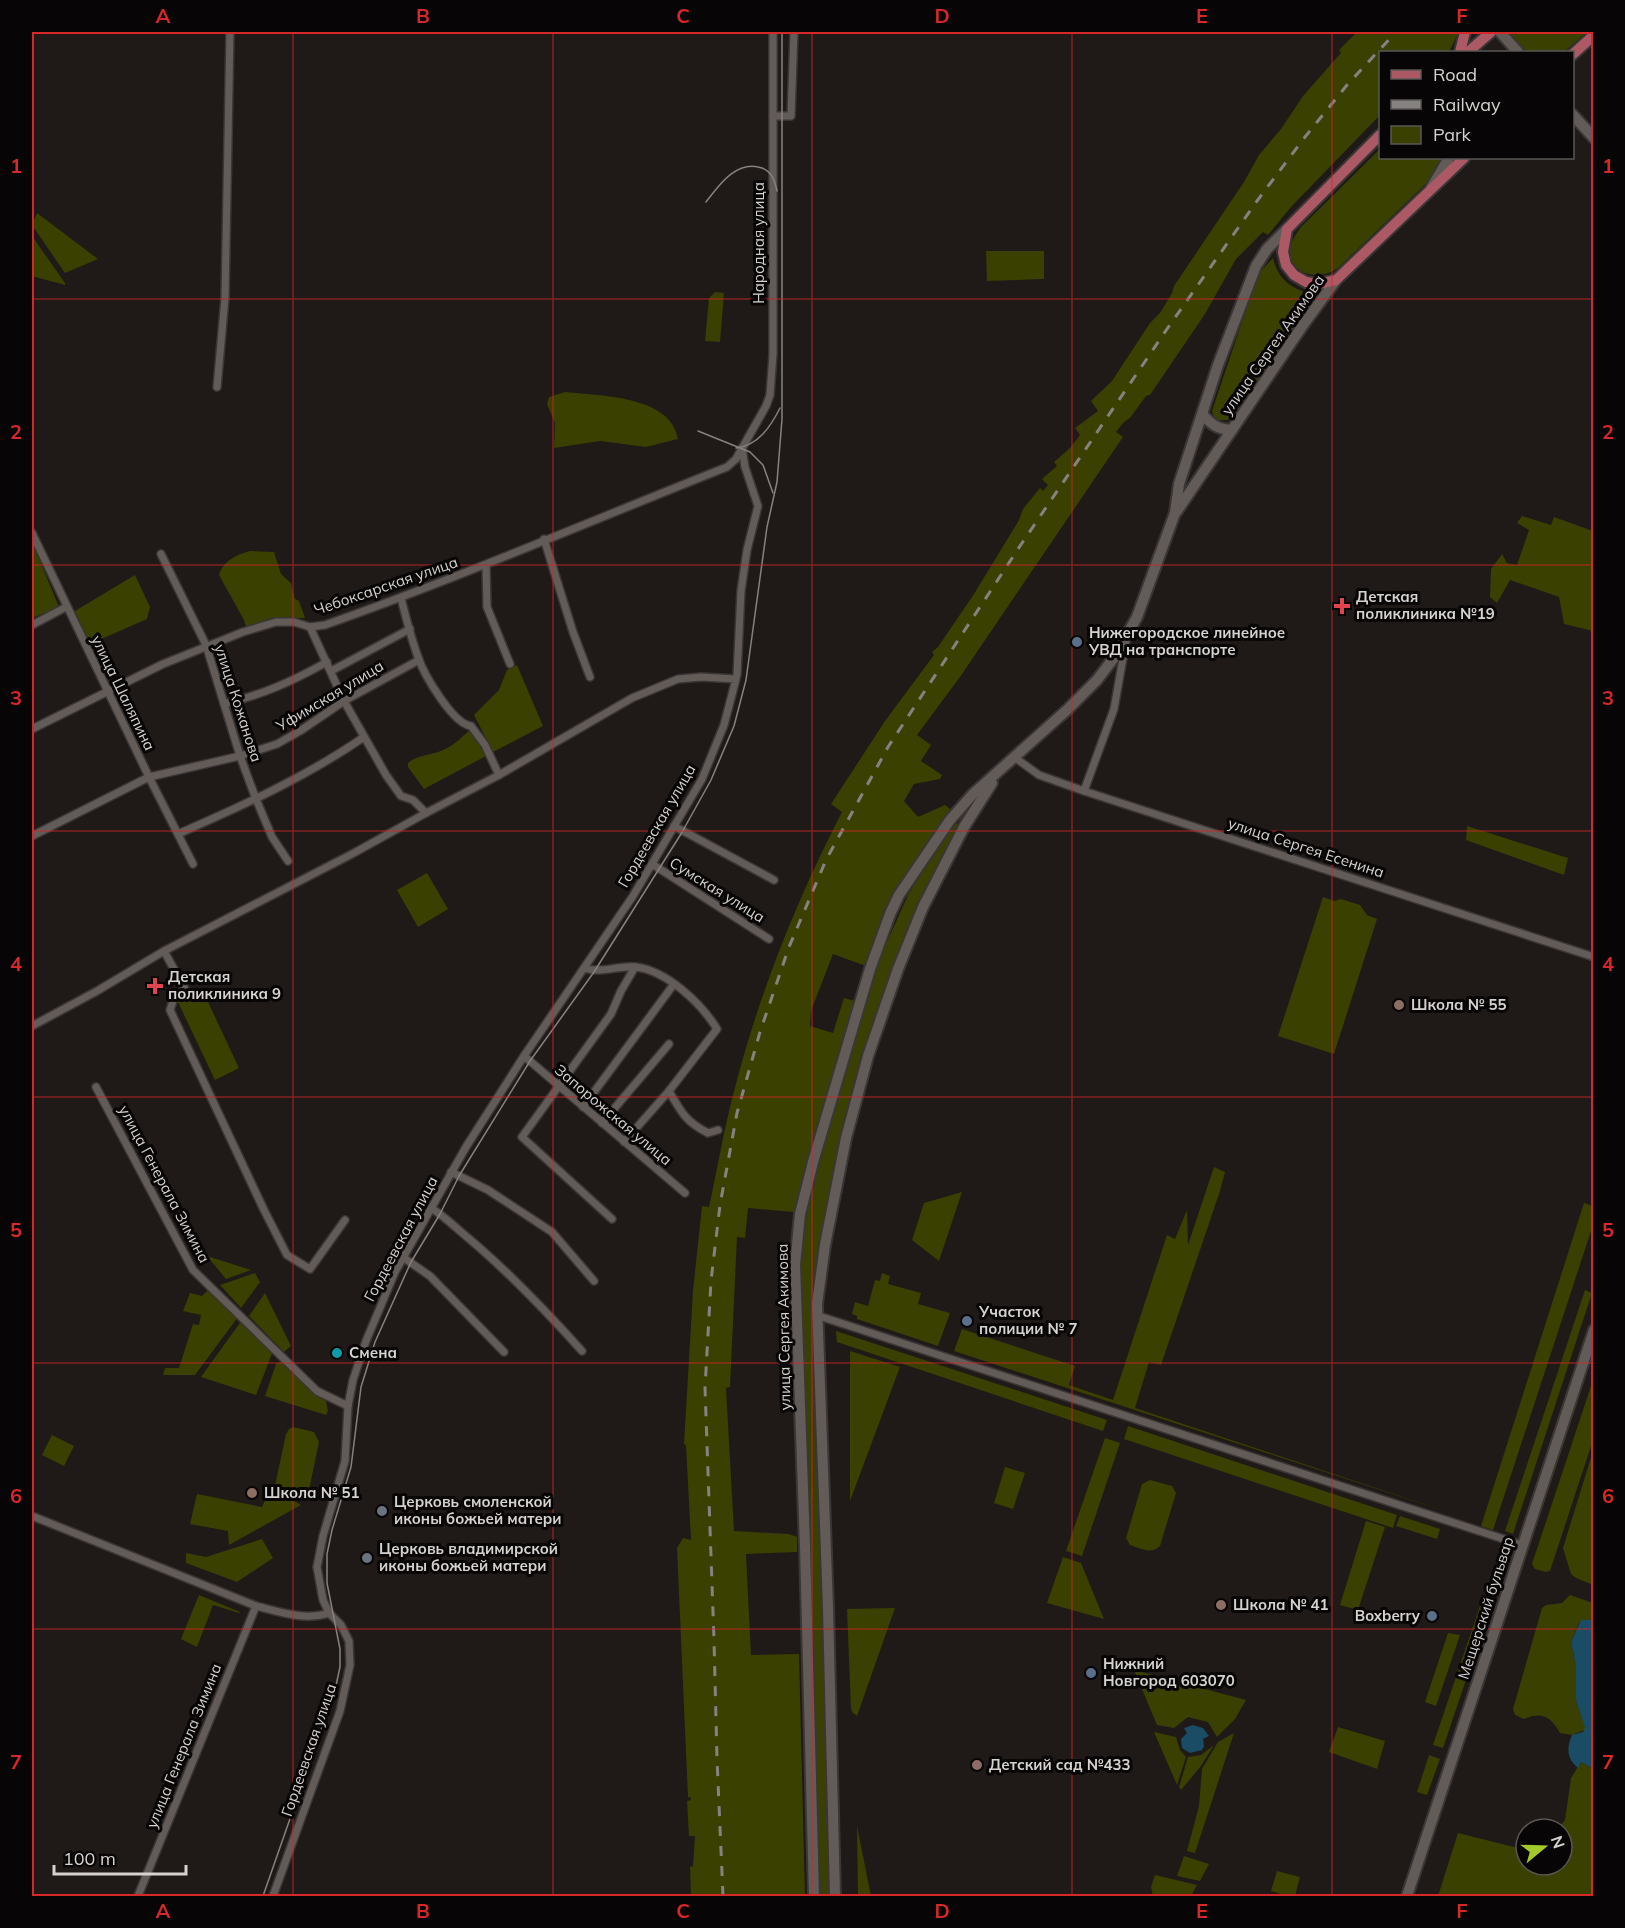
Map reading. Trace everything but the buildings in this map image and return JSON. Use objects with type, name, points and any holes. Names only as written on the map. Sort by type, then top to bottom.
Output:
[{"type":"main road","points":[[1460,51],[1465,32]]},
{"type":"main road","points":[[1469,51],[1491,32]]},
{"type":"main road","points":[[1500,32],[1517,51]]},
{"type":"main road","points":[[1574,53],[1593,35]]},
{"type":"main road","points":[[1574,116],[1593,138]]},
{"type":"main road","name":"улица Сергея Акимова","points":[[814,1896],[795,1265],[800,1220],[816,1151],[870,969],[890,914],[924,856],[952,817],[973,794],[999,773],[1097,680],[1127,638],[1137,617],[1175,513],[1179,484],[1218,365],[1256,266],[1267,249],[1379,136]]},
{"type":"main road","points":[[1430,190],[1448,159]]},
{"type":"main road","name":"улица Сергея Акимова","points":[[1175,513],[1336,280],[1463,159]]},
{"type":"main road","points":[[1287,229],[1283,252],[1287,265],[1294,275],[1306,282],[1318,284],[1336,280]]},
{"type":"main road","points":[[1203,415],[1219,429],[1232,430]]},
{"type":"main road","name":"улица Сергея Акимова","points":[[835,1896],[828,1608],[816,1315],[825,1245],[846,1138],[868,1056],[898,969],[923,907],[964,826],[999,773]]},
{"type":"main road","points":[[952,817],[958,817],[963,821],[964,826]]},
{"type":"main road","name":"Мещерский бульвар","points":[[1407,1896],[1593,1330]]},
{"type":"street","points":[[217,387],[225,298],[230,32]]},
{"type":"street","name":"Народная улица","points":[[742,447],[766,406],[771,384],[773,354],[773,32]]},
{"type":"street","points":[[773,116],[791,116],[794,32]]},
{"type":"street","name":"Чебоксарская улица","points":[[32,729],[107,691],[207,645],[276,622],[294,622],[310,627],[325,625],[486,565],[544,539],[727,466],[736,459],[742,447]]},
{"type":"street","name":"Гордеевская улица","points":[[273,1896],[340,1711],[350,1665],[349,1641],[341,1625],[329,1613],[323,1600],[316,1567],[322,1536],[345,1461],[348,1406],[353,1380],[366,1341],[430,1208],[524,1056],[633,896],[702,779],[724,725],[736,677],[741,591],[747,550],[758,506],[745,467],[742,447]]},
{"type":"street","name":"улица Шаляпина","points":[[32,533],[193,864]]},
{"type":"street","points":[[544,539],[573,632],[590,677]]},
{"type":"street","name":"улица Кожанова","points":[[161,554],[207,645],[240,756],[256,799],[272,837],[288,861]]},
{"type":"street","points":[[486,565],[487,607],[510,664]]},
{"type":"street","points":[[401,598],[418,660],[457,719],[465,726],[471,726],[485,745],[499,775]]},
{"type":"street","points":[[32,625],[66,607]]},
{"type":"street","points":[[310,627],[344,701],[386,776],[401,796],[412,800],[426,813]]},
{"type":"street","points":[[332,671],[410,629]]},
{"type":"street","points":[[1084,791],[1114,709],[1127,638]]},
{"type":"street","name":"Уфимская улица","points":[[32,836],[149,777],[240,756],[277,744],[344,701],[418,660]]},
{"type":"street","points":[[224,704],[288,684],[327,662]]},
{"type":"street","points":[[32,1026],[98,991],[164,951],[352,854],[646,692],[678,679],[736,677]]},
{"type":"street","points":[[178,834],[256,799],[364,737]]},
{"type":"street","name":"улица Сергея Есенина","points":[[1014,757],[1039,775],[1084,791],[1593,957]]},
{"type":"street","points":[[674,826],[774,880]]},
{"type":"street","name":"Сумская улица","points":[[652,864],[769,939]]},
{"type":"street","points":[[164,951],[185,989],[174,998],[170,1010],[287,1255],[310,1269],[345,1220]]},
{"type":"street","points":[[612,1219],[522,1137],[610,1014],[635,967]]},
{"type":"street","points":[[584,968],[594,972],[635,967],[652,972],[674,984],[707,1012],[717,1029],[669,1091],[624,1142]]},
{"type":"street","points":[[583,1107],[674,984]]},
{"type":"street","points":[[602,1123],[669,1044]]},
{"type":"street","name":"Запорожская улица","points":[[524,1056],[685,1193]]},
{"type":"street","name":"улица Генерала Зимина","points":[[96,1087],[193,1270],[317,1391],[348,1406]]},
{"type":"street","points":[[669,1091],[682,1114],[692,1125],[708,1133],[718,1130]]},
{"type":"street","points":[[451,1172],[488,1190],[552,1232],[594,1281]]},
{"type":"street","points":[[430,1208],[491,1256],[532,1296],[582,1352]]},
{"type":"street","points":[[404,1258],[430,1276],[504,1352]]},
{"type":"street","points":[[816,1315],[1522,1545]]},
{"type":"street","points":[[32,1516],[256,1606],[292,1615],[317,1617],[329,1613]]},
{"type":"street","name":"улица Генерала Зимина","points":[[138,1896],[256,1606]]},
{"type":"green space","points":[[1357,32],[1459,32],[1450,51],[1379,51],[1379,116],[1291,207],[1268,235],[1263,232],[1236,259],[1205,314],[1150,395],[1146,396],[1116,432],[1123,437],[960,677],[917,735],[931,745],[921,761],[942,775],[940,779],[914,784],[904,801],[918,817],[945,805],[951,810],[895,889],[866,966],[833,954],[811,1011],[810,1026],[833,1033],[844,998],[855,1001],[794,1212],[748,1208],[745,1238],[737,1237],[730,1387],[726,1388],[734,1531],[789,1534],[797,1537],[797,1552],[746,1554],[751,1655],[799,1654],[805,1896],[691,1896],[690,1867],[693,1866],[695,1836],[689,1836],[687,1801],[691,1800],[688,1797],[677,1548],[683,1538],[691,1540],[686,1445],[684,1444],[693,1291],[702,1206],[709,1207],[732,1099],[765,988],[808,881],[842,812],[831,804],[885,721],[934,655],[932,652],[938,647],[974,594],[1019,520],[1023,509],[1040,488],[1043,491],[1048,485],[1042,479],[1057,466],[1054,462],[1070,448],[1080,435],[1075,428],[1098,411],[1091,401],[1112,381],[1150,323],[1160,313],[1174,286],[1244,182],[1259,155],[1281,129],[1303,96],[1341,53],[1339,50]]},
{"type":"green space","points":[[1506,32],[1587,32],[1565,51],[1525,51]]},
{"type":"green space","points":[[1379,150],[1379,159],[1445,159],[1431,179],[1338,268],[1331,272],[1307,274],[1295,265],[1290,249],[1301,227]]},
{"type":"green space","points":[[37,213],[98,259],[65,273],[32,225]]},
{"type":"green space","points":[[32,236],[65,283],[65,285],[32,276]]},
{"type":"green space","points":[[986,251],[1044,251],[1044,279],[987,281]]},
{"type":"green space","points":[[1273,258],[1275,266],[1288,283],[1300,290],[1316,294],[1237,412],[1228,420],[1218,420],[1212,411],[1258,274]]},
{"type":"green space","points":[[715,292],[724,293],[720,342],[705,341],[709,298]]},
{"type":"green space","points":[[565,392],[632,400],[648,406],[662,414],[673,425],[678,439],[646,447],[600,441],[554,448],[555,423],[547,404],[549,397]]},
{"type":"green space","points":[[1522,516],[1551,525],[1554,517],[1593,531],[1593,631],[1564,624],[1559,597],[1510,580],[1497,603],[1490,597],[1491,569],[1502,554],[1507,563],[1517,565],[1529,530],[1517,523]]},
{"type":"green space","points":[[34,547],[59,607],[32,618],[32,548]]},
{"type":"green space","points":[[251,551],[274,552],[281,574],[291,583],[295,599],[299,601],[305,618],[272,618],[246,627],[219,575],[231,559]]},
{"type":"green space","points":[[135,575],[150,607],[147,619],[90,644],[75,611]]},
{"type":"green space","points":[[517,665],[543,726],[493,752],[474,715],[499,690],[507,670]]},
{"type":"green space","points":[[470,730],[486,756],[424,789],[408,767],[408,763],[447,748]]},
{"type":"green space","points":[[954,822],[961,826],[906,938],[867,1044],[846,1117],[832,1179],[812,1306],[830,1896],[820,1896],[800,1265],[804,1222],[815,1168],[875,969],[908,895]]},
{"type":"green space","points":[[1467,826],[1568,858],[1564,875],[1466,840]]},
{"type":"green space","points":[[427,873],[448,909],[418,927],[397,890]]},
{"type":"green space","points":[[1323,897],[1334,901],[1341,899],[1360,905],[1367,915],[1377,919],[1334,1054],[1278,1036]]},
{"type":"green space","points":[[202,989],[239,1068],[215,1080],[177,1000]]},
{"type":"green space","points":[[1214,1167],[1225,1172],[1220,1191],[1161,1365],[1149,1362],[1135,1408],[1466,1518],[954,1351],[962,1329],[1075,1366],[1069,1385],[1113,1400],[1167,1235],[1175,1239],[1187,1210],[1188,1245]]},
{"type":"green space","points":[[962,1192],[939,1261],[912,1240],[924,1203]]},
{"type":"green space","points":[[1584,1203],[1593,1206],[1593,1225],[1493,1530],[1481,1526]]},
{"type":"green space","points":[[207,1256],[251,1270],[226,1279]]},
{"type":"green space","points":[[255,1273],[260,1282],[241,1308],[220,1285]]},
{"type":"green space","points":[[882,1273],[890,1276],[888,1284],[921,1293],[918,1304],[950,1313],[938,1346],[857,1319],[857,1316],[852,1314],[855,1302],[868,1306],[875,1280],[880,1281]]},
{"type":"green space","points":[[209,1289],[238,1317],[195,1375],[163,1375],[165,1368],[179,1368],[193,1324],[199,1325],[201,1315],[183,1311],[190,1293],[202,1296]]},
{"type":"green space","points":[[1585,1290],[1592,1293],[1513,1534],[1505,1531]]},
{"type":"green space","points":[[265,1293],[291,1346],[284,1352],[249,1316]]},
{"type":"green space","points":[[242,1320],[273,1351],[256,1395],[201,1377]]},
{"type":"green space","points":[[836,1331],[1107,1420],[1103,1431],[837,1342]]},
{"type":"green space","points":[[850,1351],[900,1367],[850,1501]]},
{"type":"green space","points":[[281,1361],[314,1394],[326,1401],[328,1411],[326,1415],[265,1396],[276,1364]]},
{"type":"green space","points":[[1593,1380],[1593,1440],[1550,1571],[1545,1572],[1535,1569],[1532,1564]]},
{"type":"green space","points":[[1128,1426],[1397,1515],[1393,1528],[1124,1439]]},
{"type":"green space","points":[[293,1427],[314,1432],[319,1442],[308,1495],[300,1500],[289,1498],[301,1505],[229,1545],[228,1531],[190,1524],[197,1494],[262,1507],[270,1489],[274,1490],[286,1434]]},
{"type":"green space","points":[[52,1435],[74,1446],[64,1466],[42,1455]]},
{"type":"green space","points":[[1105,1438],[1120,1443],[1082,1556],[1066,1551]]},
{"type":"green space","points":[[1593,1451],[1593,1587],[1571,1574],[1563,1548]]},
{"type":"green space","points":[[1005,1467],[1025,1473],[1013,1509],[994,1503]]},
{"type":"green space","points":[[1150,1480],[1172,1486],[1176,1493],[1160,1546],[1153,1550],[1130,1545],[1126,1538],[1142,1484]]},
{"type":"green space","points":[[1400,1516],[1440,1529],[1437,1539],[1396,1526]]},
{"type":"green space","points":[[1366,1521],[1385,1527],[1358,1610],[1340,1605]]},
{"type":"green space","points":[[262,1539],[273,1558],[237,1582],[186,1563],[186,1553],[206,1557]]},
{"type":"green space","points":[[1063,1557],[1081,1563],[1104,1619],[1047,1603]]},
{"type":"green space","points":[[199,1595],[240,1612],[213,1605],[197,1647],[181,1639]]},
{"type":"green space","points":[[1570,1595],[1593,1603],[1593,1620],[1584,1620],[1579,1623],[1571,1642],[1576,1666],[1576,1700],[1585,1727],[1585,1730],[1572,1735],[1560,1733],[1545,1717],[1536,1716],[1524,1719],[1515,1715],[1513,1709],[1542,1608],[1546,1605],[1562,1603]]},
{"type":"green space","points":[[1482,1600],[1492,1603],[1443,1748],[1433,1745]]},
{"type":"green space","points":[[895,1608],[857,1716],[851,1709],[847,1609]]},
{"type":"green space","points":[[1448,1633],[1460,1635],[1436,1706],[1425,1702]]},
{"type":"green space","points":[[1134,1670],[1246,1700],[1235,1719],[1217,1737],[1208,1722],[1188,1717],[1174,1728],[1157,1725]]},
{"type":"green space","points":[[1338,1727],[1385,1741],[1377,1769],[1329,1752]]},
{"type":"green space","points":[[1154,1732],[1176,1737],[1180,1750],[1186,1757],[1177,1785]]},
{"type":"green space","points":[[1234,1733],[1195,1853],[1187,1851],[1199,1806],[1202,1769],[1218,1742]]},
{"type":"green space","points":[[1214,1745],[1201,1766],[1181,1790],[1179,1787],[1188,1757],[1201,1755]]},
{"type":"green space","points":[[1429,1755],[1440,1759],[1427,1795],[1417,1792]]},
{"type":"green space","points":[[1581,1762],[1592,1768],[1594,1780],[1592,1896],[1438,1896],[1458,1833],[1514,1847],[1514,1877],[1574,1877],[1574,1817],[1565,1817],[1571,1778]]},
{"type":"green space","points":[[857,1826],[871,1896],[858,1896]]},
{"type":"green space","points":[[1184,1856],[1209,1864],[1200,1881],[1177,1876]]},
{"type":"green space","points":[[1277,1871],[1300,1877],[1295,1896],[1271,1891]]},
{"type":"green space","points":[[1155,1875],[1197,1885],[1191,1896],[1153,1896],[1151,1887]]},
{"type":"water","points":[[1581,1620],[1593,1620],[1593,1780],[1592,1768],[1581,1762],[1578,1768],[1569,1753],[1572,1735],[1583,1732],[1585,1728],[1576,1700],[1576,1666],[1571,1642]]},
{"type":"water","points":[[1193,1725],[1203,1728],[1209,1736],[1203,1739],[1202,1750],[1190,1753],[1182,1748],[1181,1739],[1187,1733],[1184,1728]]},
{"type":"tram line","points":[[263,1896],[335,1690],[340,1667],[340,1649],[327,1583],[327,1554],[351,1467],[361,1387],[375,1342],[411,1262],[440,1214],[459,1176],[530,1061],[594,972],[681,834],[711,780],[734,726],[746,680],[767,527],[777,482],[782,419],[782,32]]},
{"type":"tram line","points":[[706,202],[730,175],[745,167],[753,166],[768,172],[777,191]]},
{"type":"tram line","points":[[736,448],[751,443],[763,434],[780,408]]},
{"type":"tram line","points":[[698,431],[750,452],[763,465],[773,493]]},
{"type":"railway","points":[[723,1896],[705,1388],[711,1281],[720,1205],[737,1113],[760,1032],[789,947],[826,860],[888,747],[1022,543],[1257,201],[1347,85],[1396,32]]},
{"type":"place","name":"Детская поликлиника №19","points":[[1342,606]]},
{"type":"place","name":"Нижегородское линейное УВД на транспорте","points":[[1077,642]]},
{"type":"place","name":"Детская поликлиника 9","points":[[155,986]]},
{"type":"place","name":"Школа № 55","points":[[1399,1005]]},
{"type":"place","name":"Участок полиции № 7","points":[[967,1321]]},
{"type":"place","name":"Смена","points":[[337,1353]]},
{"type":"place","name":"Школа № 51","points":[[252,1493]]},
{"type":"place","name":"Церковь смоленской иконы божьей матери","points":[[382,1511]]},
{"type":"place","name":"Церковь владимирской иконы божьей матери","points":[[367,1558]]},
{"type":"place","name":"Школа № 41","points":[[1221,1605]]},
{"type":"place","name":"Boxberry","points":[[1432,1616]]},
{"type":"place","name":"Нижний Новгород 603070","points":[[1091,1673]]},
{"type":"place","name":"Детский сад №433","points":[[977,1765]]}]
